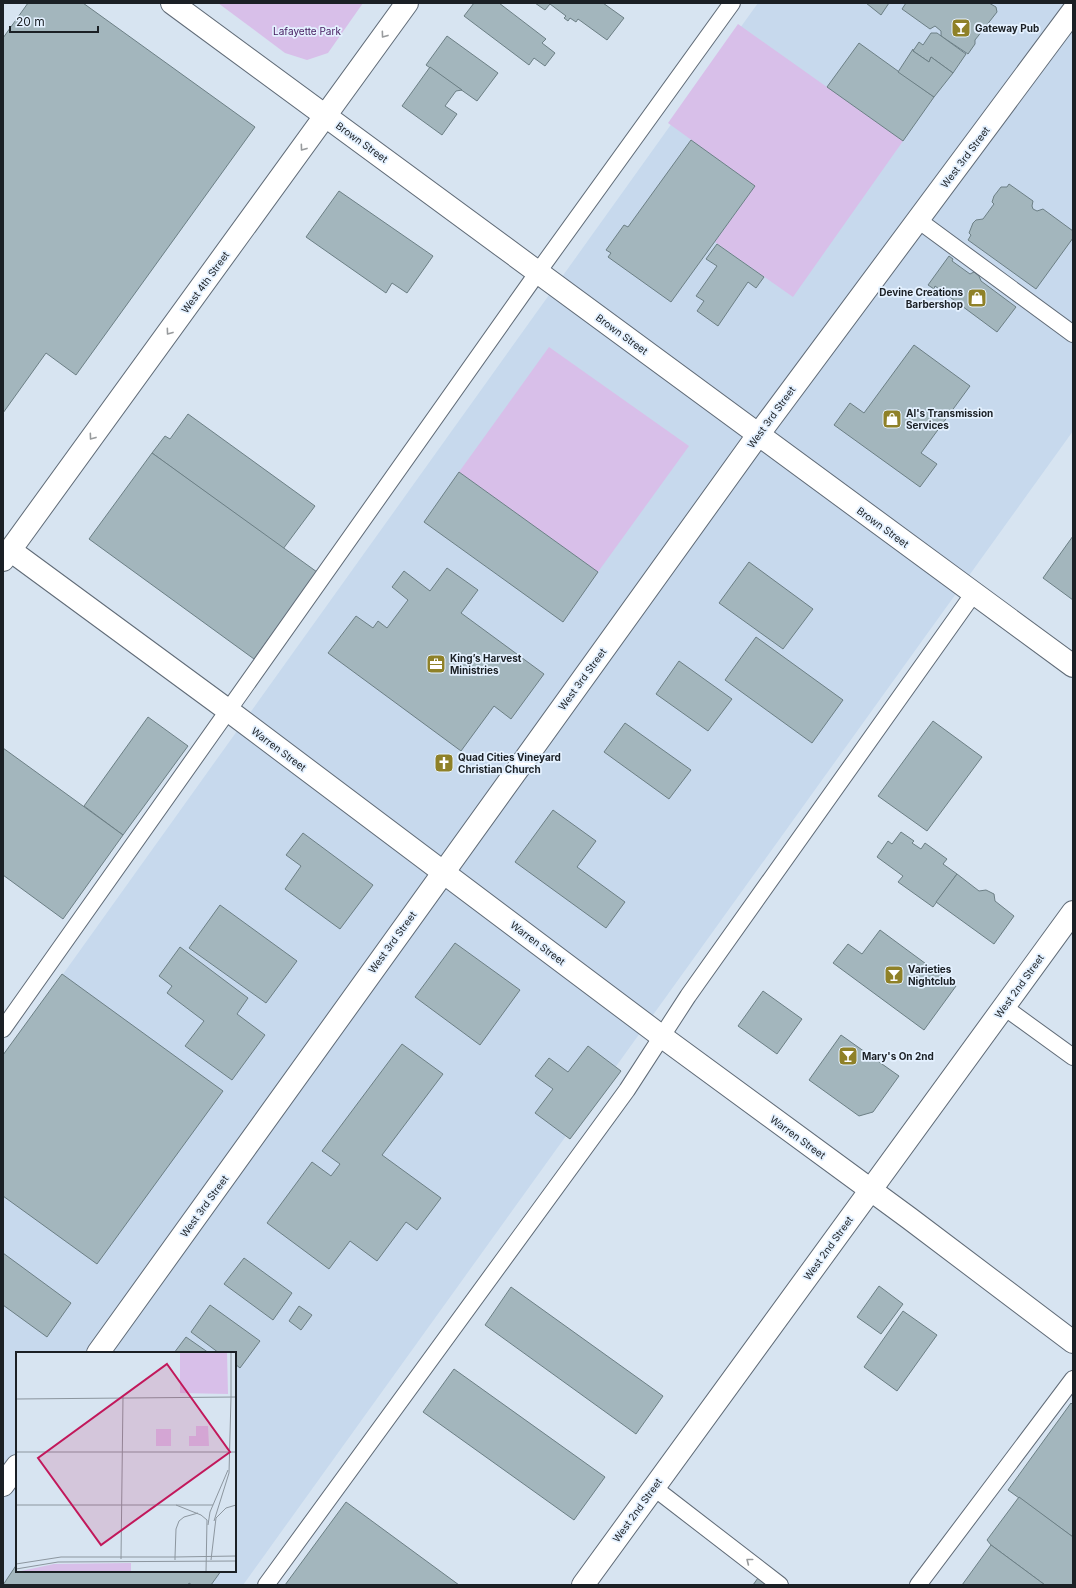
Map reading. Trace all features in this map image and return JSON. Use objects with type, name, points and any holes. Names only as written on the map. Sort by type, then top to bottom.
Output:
[{"type":"street","name":"Brown Street","points":[[172,3],[1073,666]]},
{"type":"street","name":"West 4th Street","points":[[5,552],[326,116],[406,3]]},
{"type":"street","name":"West 3rd Street","points":[[99,1352],[758,434],[1073,11]]},
{"type":"street","name":"Warren Street","points":[[5,552],[229,711],[661,1036],[1073,1342]]},
{"type":"street","name":"West 2nd Street","points":[[583,1585],[1073,912]]},
{"type":"street","points":[[3,1485],[16,1467]]},
{"type":"lane","points":[[3,1029],[538,272],[732,3]]},
{"type":"lane","points":[[918,220],[1073,334]]},
{"type":"lane","points":[[266,1585],[627,1090],[688,996],[974,593]]},
{"type":"lane","points":[[1004,1007],[1073,1057]]},
{"type":"lane","points":[[918,1585],[1073,1379]]},
{"type":"lane","points":[[653,1488],[780,1585]]},
{"type":"shaded area","points":[[758,3],[1073,3],[1073,431],[243,1585],[3,1585],[3,1058]]},
{"type":"green space","name":"Lafayette Park","points":[[218,3],[363,3],[328,53],[307,60],[285,53]]},
{"type":"green space","points":[[738,24],[903,141],[793,297],[715,242],[755,186],[668,123]]},
{"type":"green space","points":[[549,347],[689,446],[598,572],[459,472]]},
{"type":"building","points":[[28,3],[83,3],[255,127],[76,375],[46,353],[3,413],[3,38]]},
{"type":"building","points":[[474,3],[499,3],[546,39],[542,43],[555,53],[545,66],[534,58],[529,65],[464,16]]},
{"type":"building","points":[[535,3],[603,3],[624,18],[607,40],[578,19],[576,22],[570,18],[568,21],[564,18],[566,16],[550,4],[545,10]]},
{"type":"building","points":[[866,3],[889,3],[881,15]]},
{"type":"building","name":"Gateway Pub","points":[[906,3],[989,3],[996,7],[997,12],[975,40],[975,44],[968,54],[941,36],[941,31],[935,26],[930,29],[902,9]]},
{"type":"building","points":[[931,33],[937,33],[966,54],[953,73],[931,57],[929,62],[913,51],[919,42],[923,45]]},
{"type":"building","points":[[447,36],[498,73],[477,101],[426,65]]},
{"type":"building","points":[[859,43],[934,97],[903,141],[827,87]]},
{"type":"building","points":[[913,49],[913,51],[929,62],[931,57],[953,73],[934,97],[898,72]]},
{"type":"building","points":[[430,67],[462,90],[456,91],[445,106],[457,114],[442,135],[402,106]]},
{"type":"building","points":[[691,140],[755,186],[671,302],[608,257],[611,253],[606,250],[624,225],[628,227]]},
{"type":"building","points":[[1009,184],[1033,201],[1033,209],[1037,211],[1043,209],[1073,231],[1073,238],[1036,289],[968,240],[971,235],[969,233],[973,223],[976,220],[983,219],[994,204],[992,202],[994,196],[1001,187],[1007,187]]},
{"type":"building","points":[[339,191],[433,256],[407,293],[392,283],[386,293],[306,237]]},
{"type":"building","points":[[717,244],[764,277],[756,288],[748,282],[718,326],[697,311],[704,301],[696,296],[717,266],[706,259]]},
{"type":"building","name":"Devine Creations Barbershop","points":[[949,256],[953,259],[952,261],[970,274],[974,272],[979,276],[981,281],[1016,307],[997,332],[935,286],[934,289],[928,285]]},
{"type":"building","name":"Al's Transmission Services","points":[[914,345],[970,386],[921,453],[937,464],[920,487],[834,425],[850,403],[864,413]]},
{"type":"building","points":[[188,414],[315,506],[283,549],[152,453],[165,436],[170,439]]},
{"type":"building","points":[[152,453],[317,572],[254,659],[89,539]]},
{"type":"building","points":[[459,472],[598,572],[563,622],[424,522]]},
{"type":"building","points":[[1073,536],[1073,600],[1043,578]]},
{"type":"building","points":[[749,562],[813,609],[783,649],[719,603]]},
{"type":"building","name":"King’s Harvest Ministries","points":[[447,568],[478,590],[461,613],[544,674],[511,719],[494,706],[461,751],[328,653],[356,616],[373,628],[378,621],[387,628],[408,600],[392,587],[404,571],[430,591]]},
{"type":"building","points":[[756,637],[843,700],[812,743],[725,680]]},
{"type":"building","points":[[679,661],[732,699],[708,731],[656,694]]},
{"type":"building","points":[[148,717],[188,746],[123,835],[84,806]]},
{"type":"building","points":[[933,721],[982,757],[927,831],[878,796]]},
{"type":"building","points":[[625,723],[691,770],[669,799],[604,752]]},
{"type":"building","points":[[3,748],[123,835],[63,919],[3,875]]},
{"type":"building","points":[[553,810],[596,841],[577,867],[625,902],[606,928],[515,862]]},
{"type":"building","points":[[901,832],[914,841],[912,843],[921,849],[925,843],[947,859],[943,864],[957,874],[933,907],[898,882],[903,876],[877,857],[888,841],[892,844]]},
{"type":"building","points":[[303,833],[373,885],[340,929],[285,889],[301,866],[286,855]]},
{"type":"building","points":[[957,874],[979,891],[986,890],[994,894],[995,901],[1014,916],[994,944],[936,902]]},
{"type":"building","points":[[220,905],[297,961],[266,1003],[189,948]]},
{"type":"building","name":"Varieties Nightclub","points":[[880,930],[956,986],[924,1030],[833,963],[848,944],[862,954]]},
{"type":"building","points":[[455,943],[520,990],[480,1045],[415,997]]},
{"type":"building","points":[[180,947],[248,998],[237,1014],[265,1035],[232,1080],[185,1046],[204,1021],[167,993],[172,986],[159,976]]},
{"type":"building","points":[[62,974],[223,1091],[97,1264],[3,1196],[3,1055]]},
{"type":"building","points":[[763,991],[802,1019],[777,1054],[738,1026]]},
{"type":"building","name":"Mary's On 2nd","points":[[841,1035],[899,1076],[873,1112],[859,1116],[809,1080]]},
{"type":"building","points":[[402,1044],[443,1074],[382,1155],[441,1198],[417,1230],[406,1222],[377,1261],[350,1241],[329,1269],[267,1223],[312,1162],[331,1176],[340,1164],[322,1151]]},
{"type":"building","points":[[588,1046],[621,1071],[570,1139],[535,1113],[553,1089],[535,1076],[549,1058],[568,1072]]},
{"type":"building","points":[[3,1253],[71,1303],[47,1337],[3,1305]]},
{"type":"building","points":[[244,1258],[292,1293],[273,1320],[224,1284]]},
{"type":"building","points":[[879,1286],[903,1304],[881,1334],[857,1317]]},
{"type":"building","points":[[511,1287],[663,1396],[636,1434],[485,1325]]},
{"type":"building","points":[[210,1305],[260,1341],[240,1368],[236,1365],[236,1352],[218,1352],[191,1332]]},
{"type":"building","points":[[299,1306],[312,1315],[301,1330],[289,1321]]},
{"type":"building","points":[[903,1311],[937,1335],[897,1391],[864,1367]]},
{"type":"building","points":[[186,1337],[208,1352],[175,1352]]},
{"type":"building","points":[[454,1369],[605,1477],[574,1520],[423,1412]]},
{"type":"building","points":[[1071,1403],[1073,1405],[1073,1537],[1008,1490]]},
{"type":"building","points":[[1019,1497],[1073,1537],[1073,1585],[1045,1585],[991,1545],[987,1540]]},
{"type":"building","points":[[346,1502],[459,1585],[285,1585]]},
{"type":"building","points":[[991,1545],[1045,1585],[962,1585]]},
{"type":"building","points":[[16,1566],[16,1572],[220,1572],[211,1585],[192,1585],[189,1583],[188,1585],[3,1585]]},
{"type":"building","points":[[758,1578],[767,1585],[753,1585]]},
{"type":"place","name":"Gateway Pub","points":[[961,28]]},
{"type":"place","name":"Devine Creations Barbershop","points":[[977,298]]},
{"type":"place","name":"Al's Transmission Services","points":[[892,419]]},
{"type":"place","name":"King’s Harvest Ministries","points":[[436,664]]},
{"type":"place","name":"Quad Cities Vineyard Christian Church","points":[[444,763]]},
{"type":"place","name":"Varieties Nightclub","points":[[894,975]]},
{"type":"place","name":"Mary's On 2nd","points":[[848,1056]]}]
